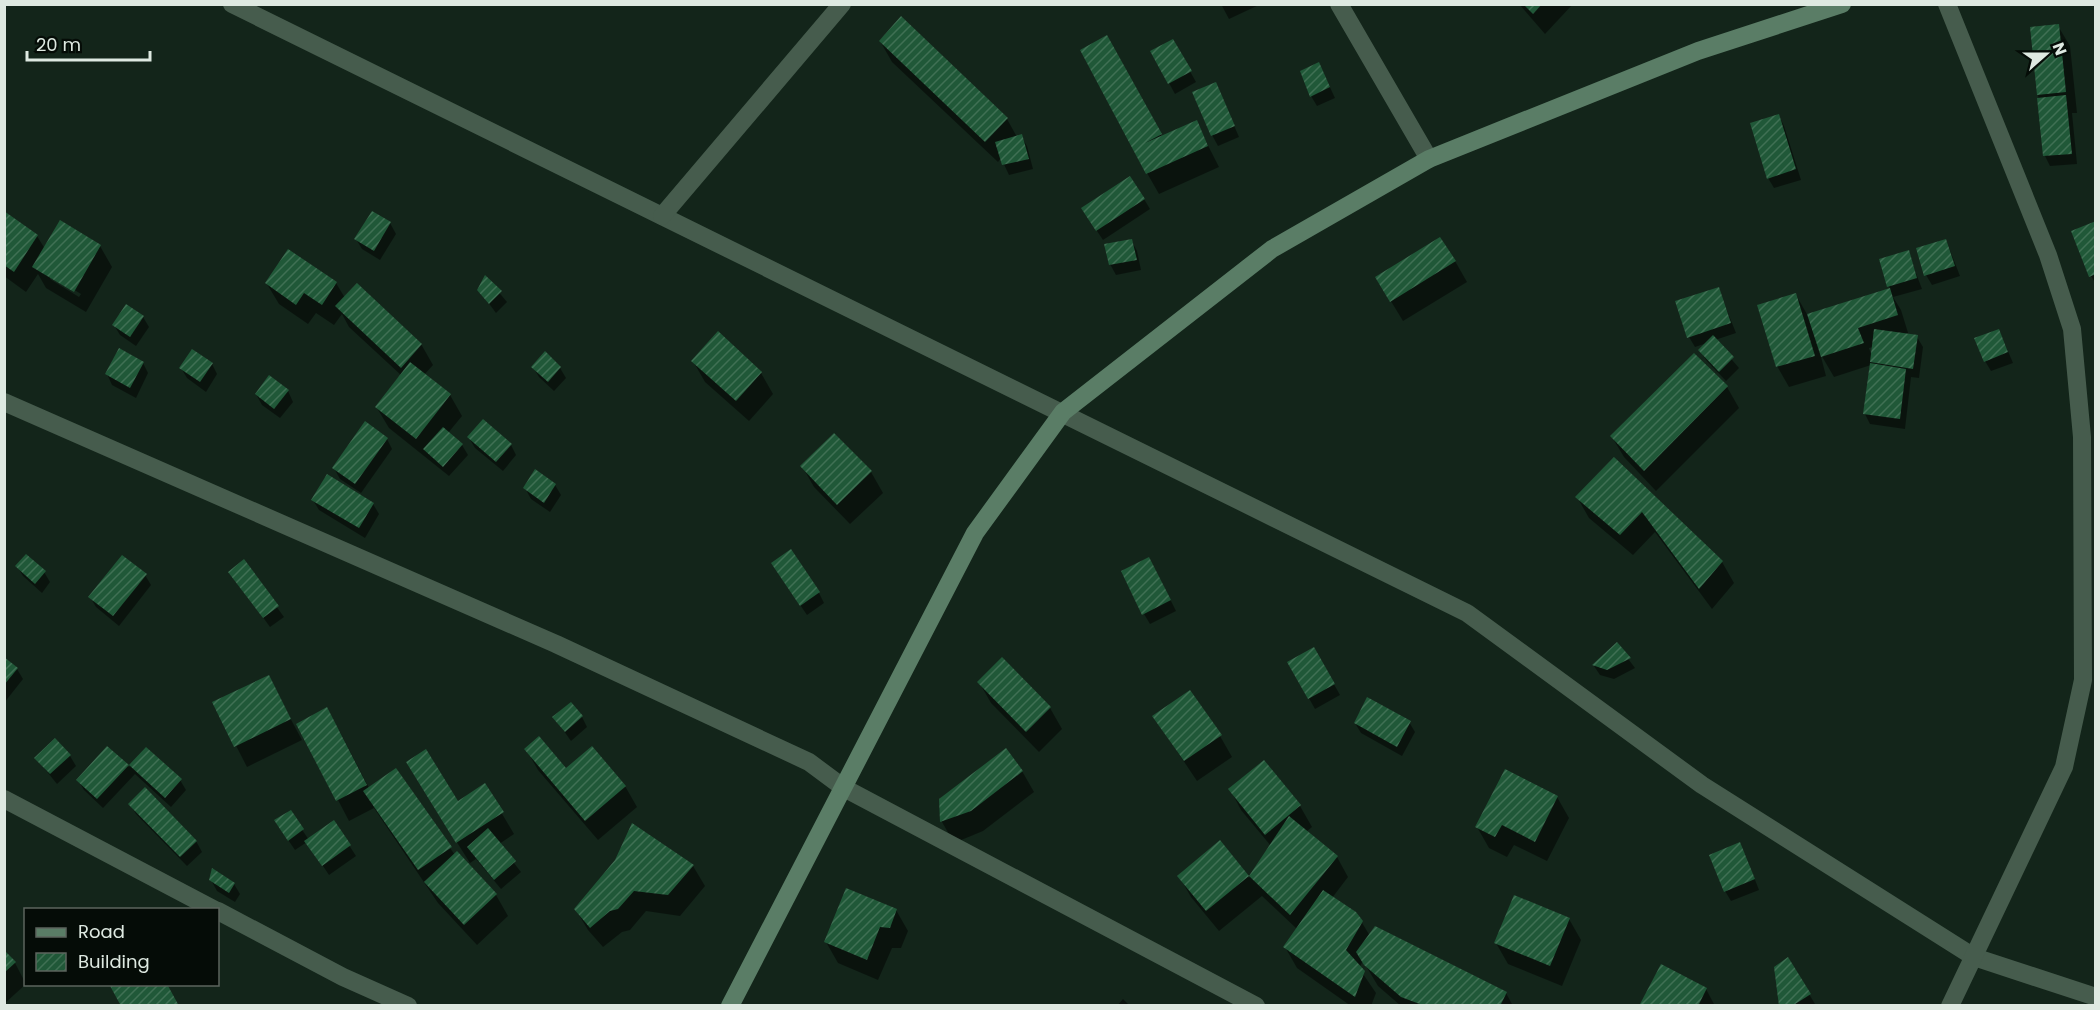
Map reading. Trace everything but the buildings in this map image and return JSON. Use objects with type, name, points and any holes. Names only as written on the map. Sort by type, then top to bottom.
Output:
[{"type":"street","points":[[232,4],[1467,613],[1702,785],[1974,957],[2096,997]]},
{"type":"street","points":[[662,216],[842,4]]},
{"type":"street","points":[[1339,4],[1428,159]]},
{"type":"street","points":[[730,1005],[975,533],[1063,412],[1272,249],[1428,159],[1698,51],[1842,4]]},
{"type":"street","points":[[1947,4],[2048,255],[2072,329],[2082,437],[2083,680],[2064,767],[1950,1005]]},
{"type":"street","points":[[4,402],[556,644],[809,762],[844,788],[1256,1005]]},
{"type":"street","points":[[4,799],[212,908]]},
{"type":"street","points":[[219,912],[343,977],[408,1005]]}]
